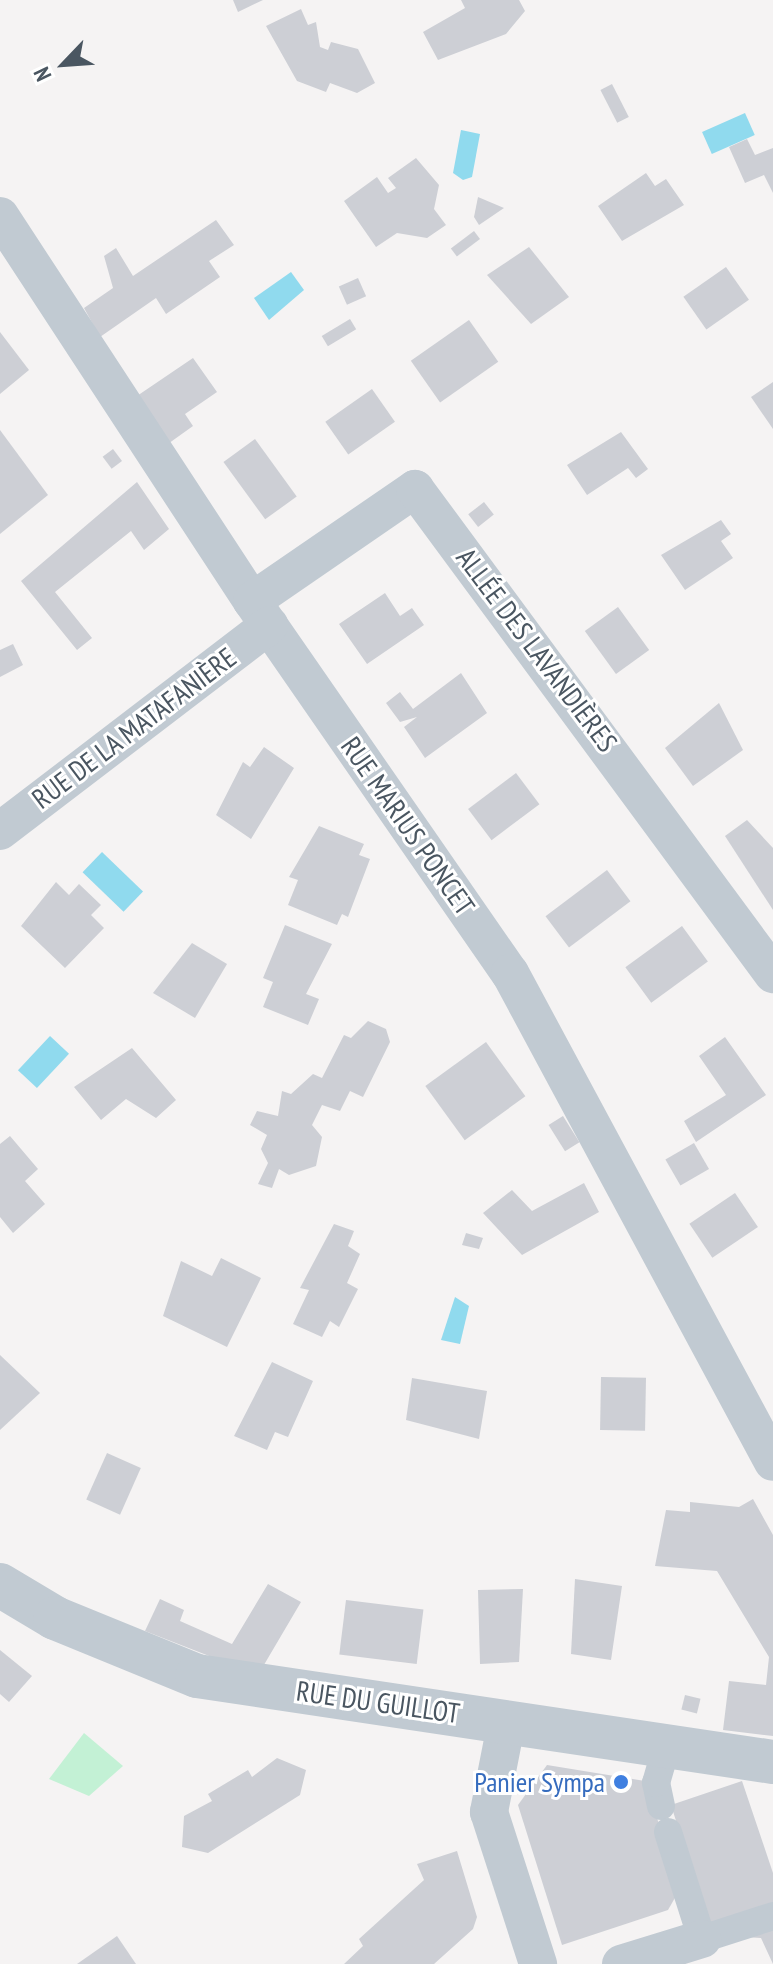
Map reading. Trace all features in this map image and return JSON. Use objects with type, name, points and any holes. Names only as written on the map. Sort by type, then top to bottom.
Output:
[{"type":"street","name":"RUE MARIUS PONCET","points":[[1,219],[260,613],[510,973],[773,1462]]},
{"type":"street","name":"ALLÉE DES LAVANDIÈRES","points":[[260,613],[415,489],[773,974]]},
{"type":"street","name":"RUE DE LA MATAFANIÈRE","points":[[0,831],[260,613]]},
{"type":"street","name":"RUE DU GUILLOT","points":[[0,1585],[55,1618],[197,1676],[773,1762]]},
{"type":"street","points":[[507,1720],[489,1812],[538,1964]]},
{"type":"street","points":[[667,1745],[656,1783],[664,1819],[702,1939]]},
{"type":"street","points":[[621,1964],[773,1916]]},
{"type":"green space","points":[[84,1733],[123,1766],[89,1796],[49,1779]]},
{"type":"water","points":[[745,113],[755,135],[712,154],[702,132]]},
{"type":"water","points":[[461,130],[480,134],[472,177],[463,180],[453,173]]},
{"type":"water","points":[[291,272],[304,290],[269,320],[254,298]]},
{"type":"water","points":[[102,852],[143,892],[124,912],[83,872]]},
{"type":"water","points":[[50,1036],[69,1054],[37,1088],[18,1070]]},
{"type":"water","points":[[455,1297],[469,1306],[460,1344],[441,1340]]},
{"type":"building","points":[[233,0],[263,0],[238,12]]},
{"type":"building","points":[[461,0],[519,0],[525,11],[506,34],[438,60],[423,32],[465,8]]},
{"type":"building","points":[[301,9],[308,25],[316,22],[320,47],[328,50],[331,42],[358,49],[375,83],[357,93],[330,83],[326,92],[297,81],[266,26]]},
{"type":"building","points":[[612,84],[629,117],[617,123],[600,90]]},
{"type":"building","points":[[747,139],[755,155],[773,148],[773,193],[764,175],[745,183],[729,147]]},
{"type":"building","points":[[416,158],[439,185],[434,209],[446,225],[427,238],[397,233],[376,247],[344,201],[377,177],[388,193],[396,188],[388,178]]},
{"type":"building","points":[[646,173],[655,186],[666,179],[684,205],[622,241],[598,206]]},
{"type":"building","points":[[478,197],[504,208],[479,225],[474,217]]},
{"type":"building","points":[[216,220],[234,245],[209,261],[220,277],[166,314],[156,298],[100,337],[84,308],[113,288],[104,256],[116,248],[133,276]]},
{"type":"building","points":[[474,231],[480,239],[457,256],[451,248]]},
{"type":"building","points":[[529,247],[569,297],[531,324],[487,275]]},
{"type":"building","points":[[726,267],[749,300],[706,330],[683,297]]},
{"type":"building","points":[[358,278],[366,296],[347,305],[339,287]]},
{"type":"building","points":[[350,319],[356,329],[328,346],[322,336]]},
{"type":"building","points":[[469,320],[498,362],[440,403],[411,361]]},
{"type":"building","points":[[0,332],[29,370],[0,394]]},
{"type":"building","points":[[193,358],[217,392],[185,414],[193,426],[165,446],[134,398]]},
{"type":"building","points":[[773,382],[773,429],[751,397]]},
{"type":"building","points":[[372,389],[395,422],[348,454],[325,422]]},
{"type":"building","points":[[0,430],[48,495],[0,534]]},
{"type":"building","points":[[621,432],[648,469],[636,478],[628,468],[587,495],[567,465]]},
{"type":"building","points":[[255,439],[297,496],[265,519],[223,462]]},
{"type":"building","points":[[113,449],[122,461],[112,469],[103,457]]},
{"type":"building","points":[[137,482],[169,529],[144,550],[131,531],[55,592],[92,638],[77,650],[21,581]]},
{"type":"building","points":[[484,502],[494,515],[478,527],[468,514]]},
{"type":"building","points":[[721,520],[731,534],[721,541],[733,558],[685,590],[661,555]]},
{"type":"building","points":[[385,593],[400,616],[412,608],[424,625],[367,664],[339,624]]},
{"type":"building","points":[[618,607],[649,650],[616,674],[585,631]]},
{"type":"building","points":[[13,644],[23,665],[0,677],[0,650]]},
{"type":"building","points":[[461,673],[487,713],[425,758],[404,727],[417,717],[400,722],[386,703],[400,692],[413,709]]},
{"type":"building","points":[[719,703],[743,750],[693,786],[665,748]]},
{"type":"building","points":[[264,747],[294,768],[251,839],[216,815],[243,762],[250,767]]},
{"type":"building","points":[[516,773],[539,804],[492,840],[468,809]]},
{"type":"building","points":[[747,820],[773,848],[773,910],[725,836]]},
{"type":"building","points":[[319,826],[364,844],[359,855],[370,859],[348,917],[342,914],[337,925],[288,905],[298,880],[289,877]]},
{"type":"building","points":[[607,870],[630,901],[569,947],[546,916]]},
{"type":"building","points":[[56,882],[69,895],[79,884],[101,905],[91,915],[104,928],[65,968],[21,926]]},
{"type":"building","points":[[285,925],[332,944],[306,994],[319,999],[308,1025],[263,1007],[273,982],[263,978]]},
{"type":"building","points":[[682,926],[708,962],[651,1003],[625,967]]},
{"type":"building","points":[[192,943],[227,964],[195,1018],[153,993]]},
{"type":"building","points":[[368,1021],[386,1029],[390,1042],[363,1097],[350,1091],[340,1111],[322,1105],[312,1125],[322,1137],[316,1166],[289,1175],[279,1169],[272,1188],[258,1184],[268,1163],[261,1149],[267,1135],[250,1125],[257,1111],[278,1116],[282,1091],[291,1094],[313,1074],[322,1078],[344,1035],[351,1038]]},
{"type":"building","points":[[725,1037],[766,1095],[696,1142],[684,1121],[726,1095],[699,1056]]},
{"type":"building","points":[[486,1042],[525,1096],[465,1140],[425,1086]]},
{"type":"building","points":[[132,1048],[176,1100],[156,1118],[126,1099],[101,1120],[74,1087]]},
{"type":"building","points":[[563,1116],[579,1142],[565,1151],[549,1125]]},
{"type":"building","points":[[10,1136],[38,1169],[25,1181],[45,1204],[13,1233],[0,1217],[0,1144]]},
{"type":"building","points":[[694,1143],[709,1169],[680,1185],[665,1160]]},
{"type":"building","points":[[584,1183],[599,1212],[522,1255],[483,1213],[512,1190],[532,1211]]},
{"type":"building","points":[[735,1193],[758,1227],[712,1258],[689,1224]]},
{"type":"building","points":[[334,1224],[354,1231],[348,1246],[360,1254],[347,1283],[358,1289],[339,1327],[330,1321],[322,1337],[293,1324],[309,1290],[300,1288]]},
{"type":"building","points":[[466,1233],[483,1238],[479,1249],[462,1245]]},
{"type":"building","points":[[221,1258],[261,1278],[227,1347],[163,1316],[181,1261],[212,1276]]},
{"type":"building","points":[[0,1355],[40,1393],[0,1430]]},
{"type":"building","points":[[272,1362],[313,1381],[288,1437],[275,1432],[267,1450],[234,1436]]},
{"type":"building","points":[[601,1377],[646,1378],[645,1431],[600,1430]]},
{"type":"building","points":[[412,1378],[487,1391],[479,1439],[406,1420]]},
{"type":"building","points":[[107,1453],[141,1468],[120,1515],[86,1500]]},
{"type":"building","points":[[753,1499],[773,1535],[773,1736],[723,1730],[729,1681],[766,1685],[769,1657],[717,1571],[655,1566],[666,1510],[690,1512],[690,1502],[739,1507]]},
{"type":"building","points":[[575,1579],[622,1586],[611,1660],[571,1654]]},
{"type":"building","points":[[268,1584],[301,1602],[258,1675],[145,1631],[160,1599],[184,1610],[180,1621],[232,1644]]},
{"type":"building","points":[[523,1589],[519,1662],[480,1664],[478,1590]]},
{"type":"building","points":[[346,1600],[423,1610],[417,1664],[339,1655]]},
{"type":"building","points":[[0,1650],[32,1676],[9,1702],[0,1694]]},
{"type":"building","points":[[685,1695],[701,1699],[697,1713],[681,1710]]},
{"type":"building","points":[[277,1758],[306,1770],[300,1795],[208,1853],[182,1847],[184,1816],[212,1801],[208,1794],[248,1770],[252,1777]]},
{"type":"building","points":[[547,1765],[645,1781],[680,1889],[668,1910],[562,1945],[518,1805]]},
{"type":"building","points":[[742,1781],[773,1873],[773,1964],[761,1938],[712,1935],[671,1805]]},
{"type":"building","points":[[457,1851],[477,1917],[473,1929],[434,1964],[344,1964],[363,1946],[359,1939],[424,1880],[417,1864]]},
{"type":"building","points":[[117,1936],[136,1964],[77,1964]]},
{"type":"place","name":"Panier Sympa","points":[[621,1782]]}]
